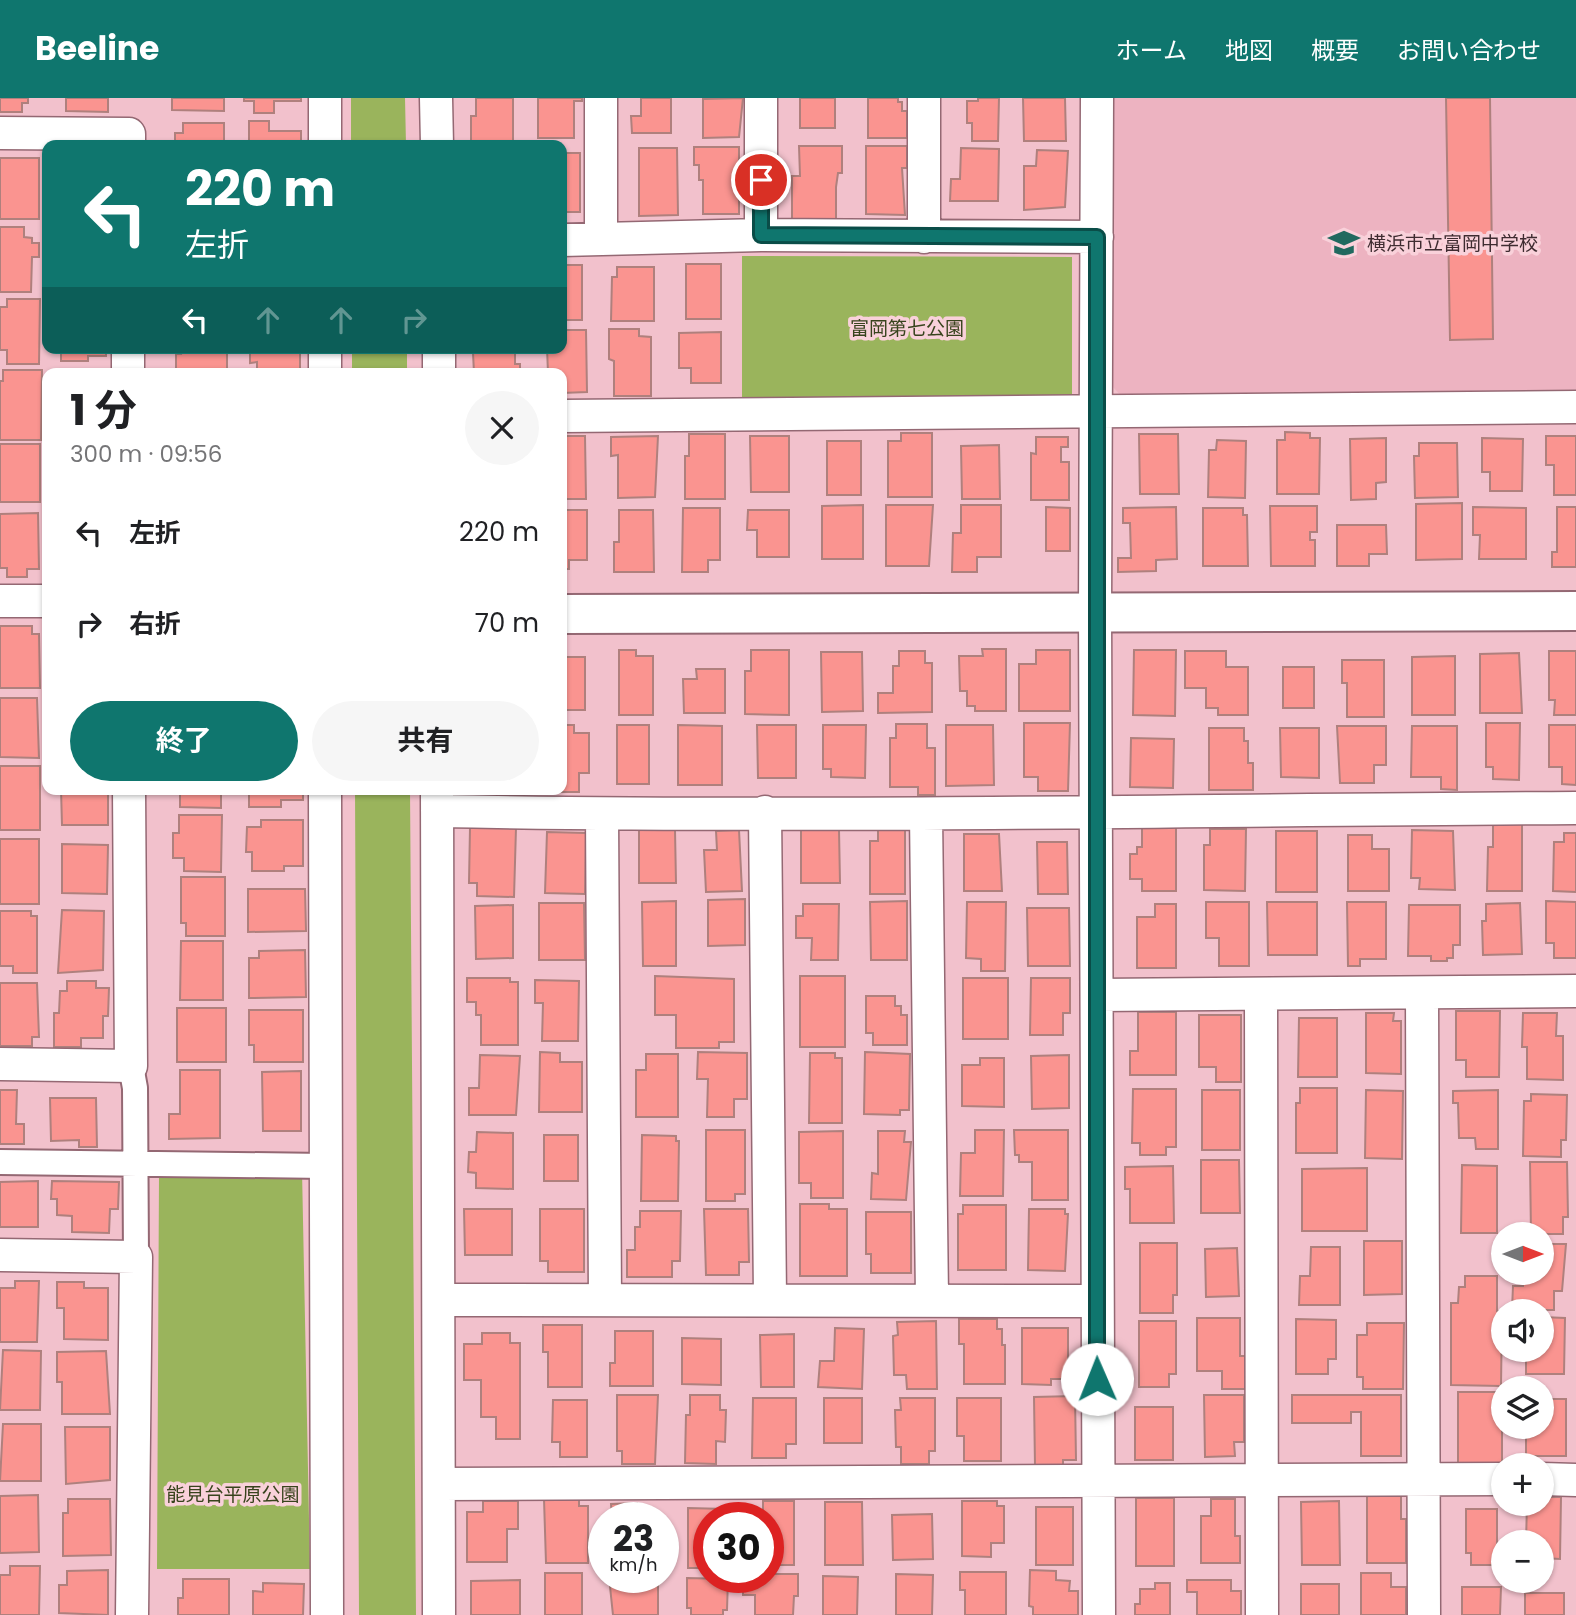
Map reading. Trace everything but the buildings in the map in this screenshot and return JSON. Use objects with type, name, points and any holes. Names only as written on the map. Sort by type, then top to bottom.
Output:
[{"type":"street","points":[[325,140],[326,98]]},
{"type":"street","points":[[436,98],[437,140]]},
{"type":"street","points":[[601,98],[601,239]]},
{"type":"street","points":[[761,98],[761,235]]},
{"type":"street","points":[[924,98],[924,237]]},
{"type":"street","points":[[1097,98],[1095,810],[1099,1615]]},
{"type":"street","points":[[0,132],[129,135],[129,140]]},
{"type":"street","points":[[567,240],[761,235],[1097,237]]},
{"type":"street","points":[[567,416],[1095,414],[1576,407]]},
{"type":"street","points":[[0,601],[42,601]]},
{"type":"street","points":[[567,614],[1576,611]]},
{"type":"street","points":[[129,795],[131,1066],[135,1088],[137,1163],[132,1615]]},
{"type":"street","points":[[325,795],[327,1615]]},
{"type":"street","points":[[439,1615],[437,800],[602,814],[1576,808]]},
{"type":"street","points":[[765,812],[770,1298]]},
{"type":"street","points":[[602,814],[605,1300]]},
{"type":"street","points":[[926,814],[932,1298]]},
{"type":"street","points":[[1098,995],[1576,991]]},
{"type":"street","points":[[1422,993],[1424,1615]]},
{"type":"street","points":[[1261,994],[1262,1615]]},
{"type":"street","points":[[0,1065],[131,1066]]},
{"type":"street","points":[[0,1162],[326,1166]]},
{"type":"street","points":[[0,1255],[136,1257]]},
{"type":"street","points":[[439,1300],[932,1298],[1096,1301]]},
{"type":"street","points":[[439,1484],[1099,1483],[1262,1478],[1491,1479]]},
{"type":"street","points":[[1554,1479],[1576,1480]]},
{"type":"shaded area","name":"横浜市立富岡中学校","points":[[1112,98],[1576,98],[1576,395],[1123,398],[1113,387]]},
{"type":"green space","points":[[351,98],[405,98],[406,140],[351,140]]},
{"type":"green space","name":"富岡第七公園","points":[[742,256],[1072,257],[1072,400],[742,399]]},
{"type":"green space","points":[[352,354],[407,354],[407,368],[352,368]]},
{"type":"green space","points":[[355,795],[410,795],[416,1615],[359,1615]]},
{"type":"green space","name":"能見台平原公園","points":[[302,1170],[310,1569],[157,1569],[159,1176]]},
{"type":"place","name":"横浜市立富岡中学校","points":[[1344,243]]},
{"type":"route","points":[[761,180],[761,235],[1097,237],[1097,1379]]}]
